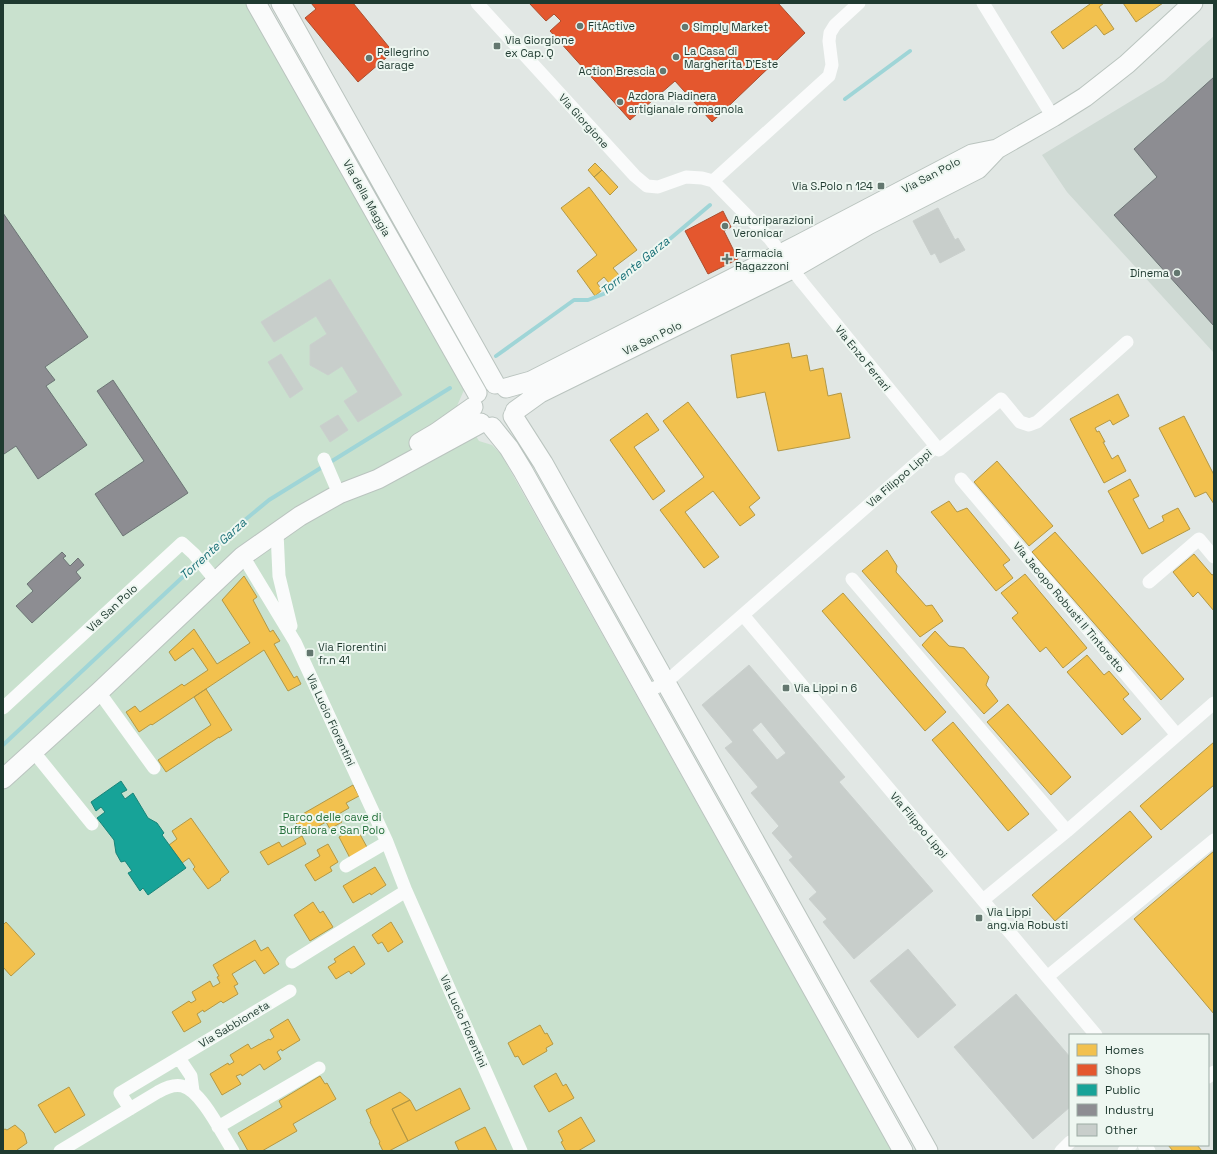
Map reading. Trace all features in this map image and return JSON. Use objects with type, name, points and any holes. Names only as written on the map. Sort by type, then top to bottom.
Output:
[{"type":"street","name":"Via della Maggia","points":[[256,3],[481,413],[509,448],[519,465],[903,1151]]},
{"type":"street","name":"Via della Maggia","points":[[282,3],[501,386]]},
{"type":"street","name":"Via Giorgione","points":[[477,3],[635,176],[647,186],[658,187],[686,177],[702,178],[713,181]]},
{"type":"street","points":[[787,261],[770,238],[713,181],[829,76],[832,65],[829,41],[830,33],[835,25],[859,3]]},
{"type":"street","points":[[983,3],[1053,117]]},
{"type":"street","name":"Via San Polo","points":[[481,413],[484,387],[531,381],[787,261],[868,225],[978,169],[997,149],[1085,97],[1127,64],[1194,3]]},
{"type":"street","name":"Via San Polo","points":[[481,413],[504,425],[514,413],[540,393],[787,261]]},
{"type":"street","name":"Via Enzo Ferrari","points":[[787,261],[936,446]]},
{"type":"street","name":"Via Filippo Lippi","points":[[646,692],[665,683],[936,446],[939,450],[1002,400],[1020,422],[1029,424],[1038,422],[1127,342]]},
{"type":"street","points":[[501,386],[512,394],[515,401],[514,413],[928,1151]]},
{"type":"street","name":"Via San Polo","points":[[3,779],[99,692],[211,575],[243,556],[300,516],[339,494],[373,469],[436,433],[481,413]]},
{"type":"street","points":[[324,459],[331,472],[339,494]]},
{"type":"street","name":"Via Jacopo Robusti Il Tintoretto","points":[[961,479],[1177,735]]},
{"type":"street","name":"Via Lucio Fiorentini","points":[[277,532],[279,576],[295,642]]},
{"type":"street","points":[[1149,582],[1199,540],[1214,557]]},
{"type":"street","name":"Via San Polo","points":[[3,708],[182,543],[194,554],[211,575]]},
{"type":"street","name":"Via Lucio Fiorentini","points":[[243,556],[295,642],[387,842],[406,891],[521,1151]]},
{"type":"street","points":[[852,579],[1067,831]]},
{"type":"street","name":"Via Filippo Lippi","points":[[743,615],[1095,1034]]},
{"type":"street","points":[[99,692],[154,768]]},
{"type":"street","points":[[982,900],[1067,831],[1214,703]]},
{"type":"street","points":[[33,751],[92,824]]},
{"type":"street","points":[[1047,977],[1214,840]]},
{"type":"street","points":[[346,866],[387,842]]},
{"type":"street","points":[[292,962],[406,891]]},
{"type":"street","name":"Via Sabbioneta","points":[[130,1109],[120,1093],[290,991]]},
{"type":"street","points":[[179,1058],[191,1076],[193,1091]]},
{"type":"street","points":[[218,1128],[319,1068]]},
{"type":"street","points":[[60,1151],[168,1086],[181,1085],[193,1091],[206,1106],[232,1151]]},
{"type":"street","points":[[1061,1151],[1069,1143]]},
{"type":"shaded area","name":"Dinema","points":[[1214,36],[1214,353],[1067,192],[1042,155],[1164,81]]},
{"type":"green space","name":"Parco delle cave di Buffalora e San Polo","points":[[3,3],[246,3],[464,390],[457,406],[479,441],[492,445],[501,454],[892,1151],[3,1151]]},
{"type":"building: Homes","points":[[1089,3],[1104,3],[1099,7],[1114,29],[1104,35],[1096,25],[1063,49],[1051,32],[1090,4]]},
{"type":"building: Homes","points":[[1123,3],[1163,3],[1136,22]]},
{"type":"building: Homes","points":[[595,163],[602,170],[594,177],[588,170]]},
{"type":"building: Homes","points":[[602,170],[618,187],[610,195],[594,177]]},
{"type":"building: Homes","points":[[589,187],[637,250],[613,268],[619,275],[609,283],[604,277],[597,283],[602,290],[595,296],[577,271],[597,255],[561,208]]},
{"type":"building: Homes","points":[[789,343],[792,358],[807,355],[810,371],[823,368],[828,396],[841,393],[850,438],[778,451],[765,392],[737,398],[731,355]]},
{"type":"building: Homes","points":[[1118,394],[1129,416],[1113,425],[1110,420],[1095,428],[1097,432],[1099,431],[1112,459],[1118,455],[1126,471],[1104,483],[1070,419]]},
{"type":"building: Homes","points":[[688,402],[760,498],[749,507],[755,515],[740,526],[713,491],[685,512],[719,557],[704,568],[660,510],[704,477],[663,421]]},
{"type":"building: Homes","points":[[647,413],[659,430],[634,447],[665,491],[653,500],[610,440]]},
{"type":"building: Homes","points":[[1184,416],[1214,475],[1214,504],[1206,492],[1195,497],[1159,428]]},
{"type":"building: Homes","points":[[997,461],[1053,526],[1029,546],[974,482]]},
{"type":"building: Homes","points":[[1130,479],[1139,496],[1133,499],[1149,529],[1164,521],[1162,516],[1178,508],[1190,529],[1142,554],[1108,491]]},
{"type":"building: Homes","points":[[949,501],[957,512],[967,508],[1010,560],[1003,565],[1013,578],[996,591],[931,512]]},
{"type":"building: Homes","points":[[1055,532],[1184,679],[1161,700],[1032,552]]},
{"type":"building: Homes","points":[[887,550],[897,566],[896,572],[926,606],[932,605],[943,621],[920,637],[862,571]]},
{"type":"building: Homes","points":[[1194,554],[1212,575],[1214,574],[1214,611],[1198,592],[1193,597],[1173,572]]},
{"type":"building: Homes","points":[[1025,574],[1087,648],[1063,668],[1046,647],[1040,652],[1012,618],[1018,613],[1001,593]]},
{"type":"building: Homes","points":[[244,576],[257,597],[253,600],[270,632],[273,630],[280,641],[274,644],[294,678],[297,676],[301,684],[288,691],[264,650],[152,725],[151,724],[139,732],[126,712],[135,706],[140,712],[182,684],[184,686],[208,670],[193,648],[175,661],[169,652],[194,629],[217,664],[250,643],[222,600]]},
{"type":"building: Homes","points":[[843,593],[946,712],[925,731],[822,611]]},
{"type":"building: Homes","points":[[935,631],[949,646],[964,648],[989,677],[986,685],[998,701],[984,714],[922,645]]},
{"type":"building: Homes","points":[[1087,655],[1104,675],[1109,671],[1129,694],[1123,699],[1141,719],[1122,735],[1067,672]]},
{"type":"building: Homes","points":[[206,689],[232,730],[166,772],[158,760],[211,725],[194,697]]},
{"type":"building: Homes","points":[[1008,704],[1071,777],[1051,795],[987,722]]},
{"type":"building: Homes","points":[[953,722],[1029,814],[1008,831],[932,740]]},
{"type":"building: Homes","points":[[1214,742],[1214,785],[1161,830],[1140,806]]},
{"type":"building: Homes","points":[[353,785],[359,796],[346,803],[349,808],[337,815],[342,822],[330,829],[326,822],[303,835],[294,819]]},
{"type":"building: Homes","points":[[1130,811],[1152,837],[1055,921],[1032,895]]},
{"type":"building: Homes","points":[[191,818],[229,872],[208,889],[193,869],[195,867],[189,858],[182,863],[169,845],[177,839],[172,831]]},
{"type":"building: Homes","points":[[356,827],[368,849],[350,858],[339,837]]},
{"type":"building: Homes","points":[[302,836],[306,844],[268,865],[260,852],[279,842],[282,847]]},
{"type":"building: Homes","points":[[328,844],[338,862],[330,867],[332,871],[315,881],[305,865],[320,856],[317,850]]},
{"type":"building: Homes","points":[[1214,851],[1214,1014],[1134,919]]},
{"type":"building: Homes","points":[[375,867],[386,885],[371,895],[370,893],[353,903],[343,886]]},
{"type":"building: Homes","points":[[313,902],[320,913],[323,911],[333,927],[310,941],[294,915]]},
{"type":"building: Homes","points":[[6,922],[35,954],[11,976],[3,967],[3,925]]},
{"type":"building: Homes","points":[[391,922],[403,942],[388,952],[382,942],[378,944],[372,935]]},
{"type":"building: Homes","points":[[255,940],[261,951],[268,947],[279,964],[264,974],[255,960],[232,974],[238,984],[234,986],[238,994],[223,1003],[221,1001],[204,1012],[203,1010],[197,1014],[201,1022],[184,1032],[172,1012],[189,1001],[191,1003],[196,1000],[192,992],[210,981],[213,987],[220,983],[217,977],[219,976],[213,965]]},
{"type":"building: Homes","points":[[354,946],[365,964],[351,974],[349,971],[336,979],[328,967],[336,962],[334,959]]},
{"type":"building: Homes","points":[[288,1019],[300,1040],[282,1051],[281,1049],[277,1052],[281,1059],[264,1070],[260,1064],[242,1076],[241,1074],[236,1076],[241,1084],[222,1095],[210,1074],[228,1063],[229,1065],[234,1062],[230,1055],[248,1044],[251,1049],[269,1039],[270,1040],[274,1037],[270,1030]]},
{"type":"building: Homes","points":[[540,1025],[545,1034],[547,1033],[553,1044],[546,1048],[547,1051],[523,1065],[518,1056],[515,1057],[508,1043]]},
{"type":"building: Homes","points":[[556,1073],[563,1086],[566,1084],[574,1098],[549,1112],[534,1086]]},
{"type":"building: Homes","points":[[320,1076],[325,1084],[327,1083],[336,1099],[293,1124],[297,1131],[262,1151],[248,1151],[238,1133],[282,1107],[279,1101]]},
{"type":"building: Homes","points":[[69,1087],[85,1115],[55,1133],[38,1105]]},
{"type":"building: Homes","points":[[460,1088],[470,1109],[408,1141],[392,1109],[410,1100],[416,1111]]},
{"type":"building: Homes","points":[[400,1092],[410,1100],[392,1109],[408,1141],[389,1151],[383,1151],[366,1110]]},
{"type":"building: Homes","points":[[581,1117],[595,1141],[578,1151],[566,1151],[561,1142],[563,1141],[558,1131]]},
{"type":"building: Homes","points":[[15,1125],[24,1133],[27,1143],[17,1150],[18,1151],[3,1151],[3,1130],[7,1130]]},
{"type":"building: Homes","points":[[485,1127],[497,1151],[459,1151],[455,1142]]},
{"type":"building: Homes","points":[[1169,1146],[1198,1146],[1202,1151],[1173,1151]]},
{"type":"building: Shops","points":[[311,3],[353,3],[393,52],[358,82],[305,18],[316,9]]},
{"type":"building: Shops","name":"La Casa di Margherita D'Este","points":[[529,3],[778,3],[805,33],[712,122],[675,81],[630,120],[550,31],[561,21],[554,14],[546,21]]},
{"type":"building: Shops","points":[[723,211],[731,227],[724,231],[738,259],[708,274],[685,231]]},
{"type":"building: Public","points":[[121,781],[127,790],[121,793],[125,799],[133,793],[148,818],[157,823],[164,833],[162,835],[186,868],[148,895],[143,888],[140,891],[128,873],[132,871],[125,861],[121,862],[116,853],[114,840],[97,818],[105,812],[101,807],[96,811],[91,802]]},
{"type":"building: Industry","points":[[1214,77],[1214,326],[1114,215],[1157,177],[1134,149]]},
{"type":"building: Industry","points":[[3,213],[88,337],[45,367],[55,380],[46,386],[87,445],[38,479],[16,446],[4,454],[3,452]]},
{"type":"building: Industry","points":[[113,380],[188,493],[123,536],[95,494],[144,461],[97,391]]},
{"type":"building: Industry","points":[[62,552],[66,556],[63,558],[70,566],[78,558],[84,565],[76,572],[81,578],[32,623],[16,606],[33,591],[27,584]]},
{"type":"building: Other","points":[[938,208],[955,240],[958,238],[965,250],[940,263],[935,253],[931,255],[913,221]]},
{"type":"building: Other","points":[[330,279],[402,395],[358,422],[344,401],[358,392],[342,366],[328,375],[310,365],[310,345],[327,334],[316,316],[274,342],[261,322]]},
{"type":"building: Other","points":[[281,354],[303,389],[290,398],[268,362]]},
{"type":"building: Other","points":[[338,415],[348,430],[330,442],[320,426]]},
{"type":"building: Other","points":[[749,665],[845,777],[839,782],[933,891],[854,959],[823,922],[827,919],[809,899],[817,892],[789,860],[793,857],[772,833],[779,826],[751,793],[758,787],[725,748],[733,742],[702,705]],"holes":[[[761,722],[786,753],[777,760],[752,730]]]},
{"type":"building: Other","points":[[908,949],[956,1005],[918,1038],[870,981]]},
{"type":"building: Other","points":[[1016,994],[1069,1056],[1069,1108],[1033,1139],[954,1047]]},
{"type":"waterway","name":"Torrente Garza","points":[[845,99],[910,51]]},
{"type":"waterway","name":"Torrente Garza","points":[[496,356],[574,300],[588,300],[606,293],[710,205]]},
{"type":"waterway","name":"Torrente Garza","points":[[3,745],[234,529],[269,500],[450,388]]},
{"type":"place","name":"FitActive","points":[[580,26]]},
{"type":"place","name":"Simply Market","points":[[685,27]]},
{"type":"place","name":"Via Giorgione ex Cap. Q","points":[[497,46]]},
{"type":"place","name":"La Casa di Margherita D'Este","points":[[676,57]]},
{"type":"place","name":"Pellegrino Garage","points":[[369,58]]},
{"type":"place","name":"Action Brescia","points":[[663,71]]},
{"type":"place","name":"Azdora Piadinera artigianale romagnola","points":[[620,102]]},
{"type":"place","name":"Via S.Polo n 124","points":[[881,186]]},
{"type":"place","name":"Autoriparazioni Veronicar","points":[[725,226]]},
{"type":"place","name":"Farmacia Ragazzoni","points":[[727,259]]},
{"type":"place","name":"Dinema","points":[[1177,273]]},
{"type":"place","name":"Via Fiorentini fr.n 41","points":[[310,653]]},
{"type":"place","name":"Via Lippi n 6","points":[[786,688]]},
{"type":"place","name":"Via Lippi ang.via Robusti","points":[[979,918]]}]
